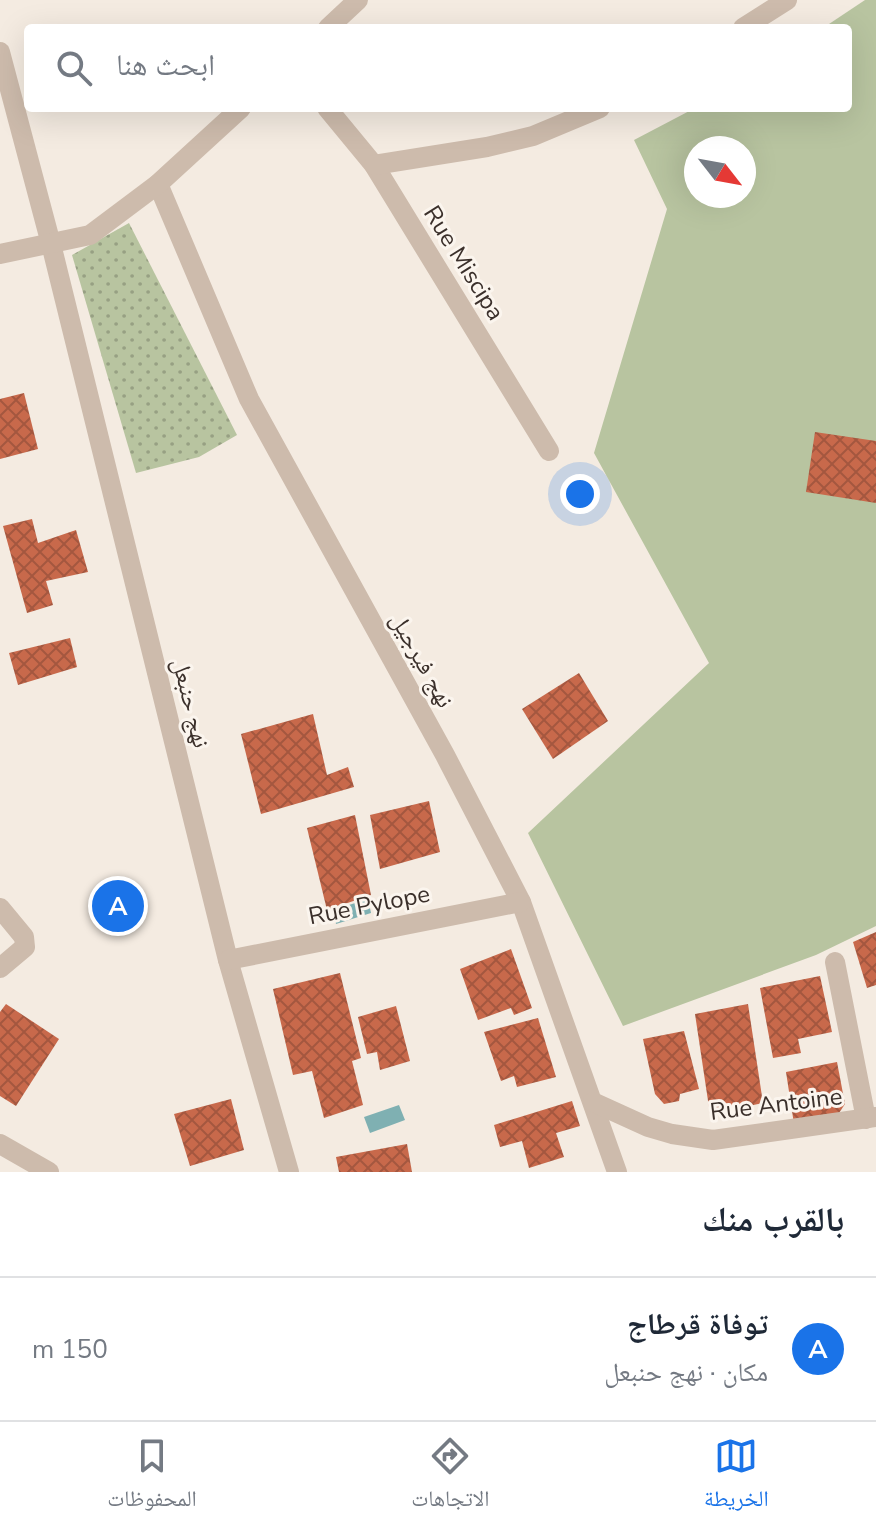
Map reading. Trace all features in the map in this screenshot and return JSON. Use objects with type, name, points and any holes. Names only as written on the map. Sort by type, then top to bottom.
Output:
[{"type":"street","points":[[332,24],[358,0]]},
{"type":"street","points":[[749,24],[787,0]]},
{"type":"street","name":"نهج حنبعل","points":[[0,52],[51,244],[228,960],[289,1172]]},
{"type":"street","points":[[0,254],[90,235],[158,184],[237,112]]},
{"type":"street","name":"Rue Miscipa","points":[[330,112],[374,165],[549,451]]},
{"type":"street","points":[[374,165],[487,147],[533,136],[590,112]]},
{"type":"street","name":"نهج فيرجيل","points":[[158,184],[249,399],[445,755],[521,902],[617,1172]]},
{"type":"street","name":"Rue Pylope","points":[[228,960],[521,902]]},
{"type":"street","points":[[0,908],[24,937],[25,947],[0,968]]},
{"type":"street","points":[[835,962],[871,1118]]},
{"type":"street","name":"Rue Antoine","points":[[593,1102],[648,1127],[713,1140],[871,1118]]},
{"type":"street","points":[[0,1144],[49,1172]]},
{"type":"green space","points":[[865,0],[876,0],[876,926],[816,955],[623,1026],[528,833],[709,663],[594,453],[667,209],[634,140],[687,112],[852,112],[852,24],[829,24]]},
{"type":"green space","points":[[129,223],[237,435],[199,457],[136,473],[72,255]]},
{"type":"water","points":[[368,899],[371,913],[336,924],[333,910]]},
{"type":"water","points":[[399,1105],[405,1120],[370,1133],[364,1117]]},
{"type":"building","points":[[24,393],[38,449],[0,459],[0,399]]},
{"type":"building","points":[[815,432],[876,441],[876,503],[806,492]]},
{"type":"building","points":[[32,519],[38,543],[76,530],[88,572],[46,581],[53,605],[27,613],[3,526]]},
{"type":"building","points":[[70,638],[77,667],[18,685],[9,653]]},
{"type":"building","points":[[579,673],[608,721],[553,759],[522,709]]},
{"type":"building","points":[[313,714],[327,775],[348,767],[354,787],[261,814],[241,734]]},
{"type":"building","points":[[429,801],[440,852],[380,869],[370,815]]},
{"type":"building","points":[[355,815],[371,895],[327,910],[307,828]]},
{"type":"building","points":[[876,932],[876,985],[867,988],[853,942]]},
{"type":"building","points":[[511,949],[532,1008],[514,1015],[511,1008],[478,1020],[460,969]]},
{"type":"building","points":[[340,973],[361,1058],[352,1061],[363,1105],[324,1118],[312,1071],[293,1075],[273,989]]},
{"type":"building","points":[[820,976],[832,1032],[798,1039],[801,1053],[773,1058],[760,988]]},
{"type":"building","points":[[6,1004],[59,1039],[16,1106],[0,1096],[0,1012]]},
{"type":"building","points":[[748,1004],[763,1103],[710,1114],[695,1014]]},
{"type":"building","points":[[396,1006],[410,1061],[380,1070],[377,1052],[367,1054],[358,1017]]},
{"type":"building","points":[[538,1018],[556,1077],[517,1087],[514,1076],[501,1081],[484,1032]]},
{"type":"building","points":[[684,1031],[699,1089],[680,1094],[679,1101],[664,1104],[655,1094],[643,1039]]},
{"type":"building","points":[[837,1062],[845,1104],[837,1116],[794,1124],[786,1072]]},
{"type":"building","points":[[231,1099],[244,1150],[190,1166],[174,1114]]},
{"type":"building","points":[[572,1101],[580,1126],[556,1133],[564,1157],[529,1168],[522,1141],[500,1147],[494,1125]]},
{"type":"building","points":[[407,1144],[412,1172],[339,1172],[336,1157]]},
{"type":"place","name":"توفاة قرطاج","points":[[118,906]]}]
